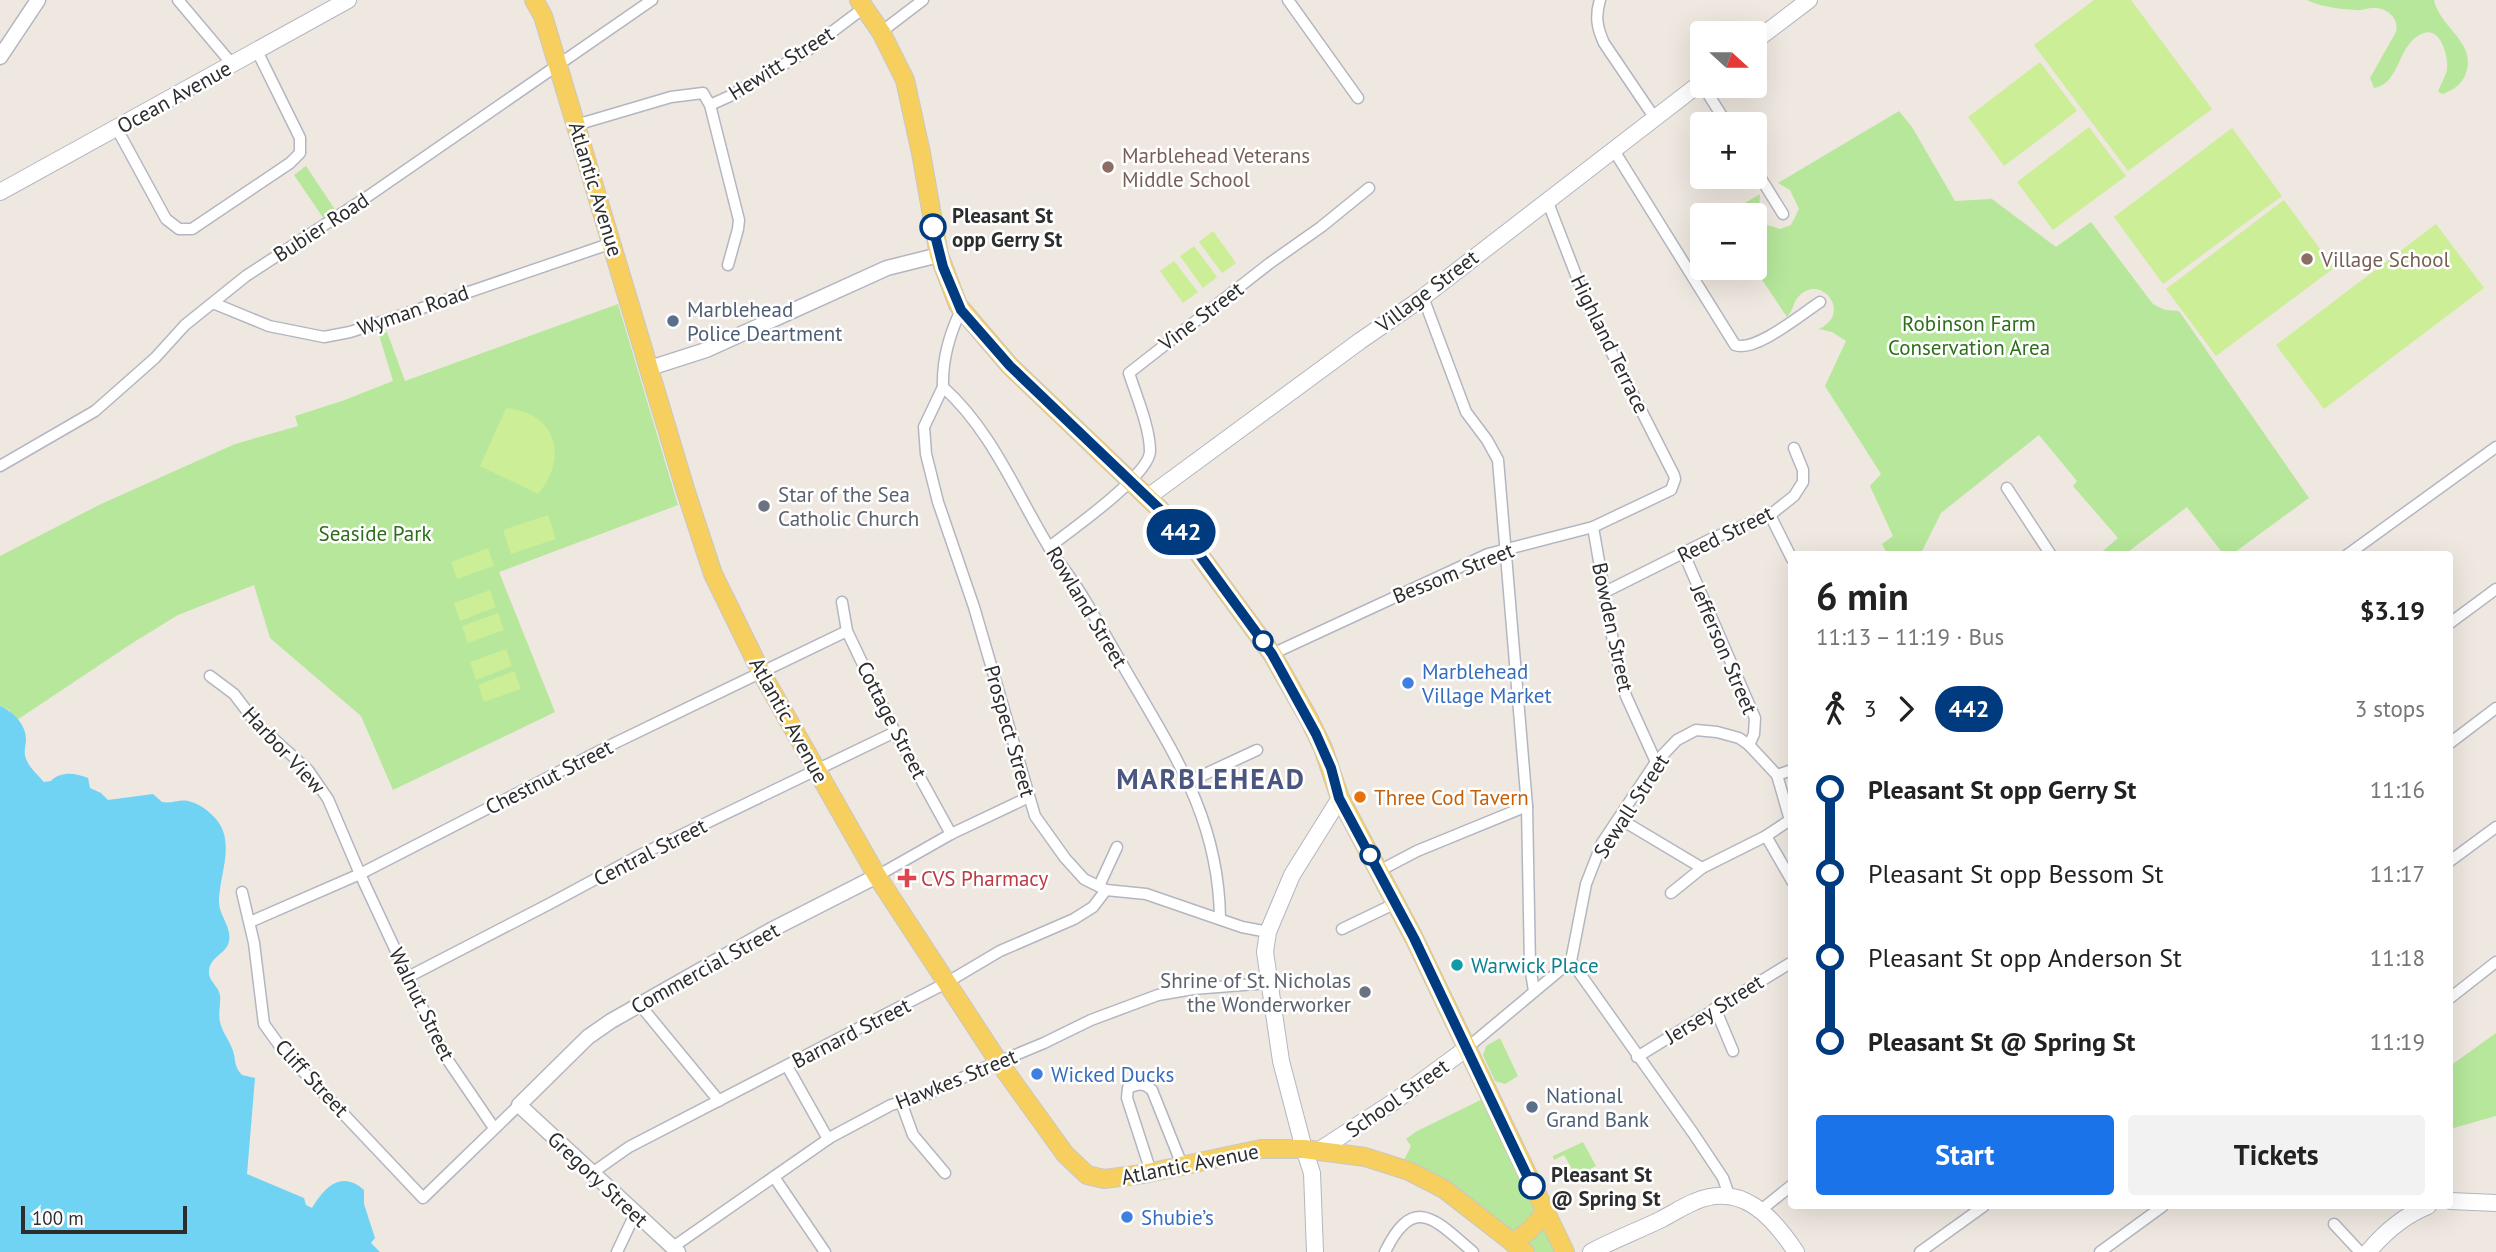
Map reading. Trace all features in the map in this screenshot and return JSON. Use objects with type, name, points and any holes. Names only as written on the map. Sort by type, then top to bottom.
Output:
[{"type":"main road","name":"Ocean Avenue","points":[[0,192],[348,0]]},
{"type":"main road","name":"Atlantic Avenue","points":[[534,0],[558,65],[713,574],[762,674],[877,876],[998,1061],[1065,1154],[1087,1175],[1104,1179],[1254,1150],[1284,1147],[1365,1157],[1429,1180],[1468,1207],[1515,1249]]},
{"type":"main road","points":[[1768,31],[1810,0]]},
{"type":"main road","points":[[862,4],[881,32],[905,80],[939,255],[961,310],[1010,366],[1148,497],[1196,550],[1272,654],[1323,748],[1339,798],[1396,903],[1565,1252]]},
{"type":"main road","name":"Village Street","points":[[1148,497],[1423,298],[1690,92]]},
{"type":"main road","points":[[1315,1252],[1311,1150],[1281,1061],[1265,953],[1268,932],[1292,876],[1339,798]]},
{"type":"main road","name":"School Street","points":[[1311,1150],[1349,1133],[1466,1048]]},
{"type":"main road","points":[[1349,1133],[1365,1157]]},
{"type":"main road","points":[[1591,1252],[1697,1200],[1729,1195],[1760,1210],[1782,1231],[1796,1252]]},
{"type":"main road","points":[[2453,1201],[2496,1203]]},
{"type":"main road","points":[[2368,1252],[2411,1209]]},
{"type":"main road","points":[[1515,1249],[1545,1213]]},
{"type":"street","points":[[0,57],[38,0]]},
{"type":"street","points":[[178,0],[232,64]]},
{"type":"street","name":"Bubier Road","points":[[0,466],[95,411],[155,358],[186,325],[246,276],[364,199],[652,0]]},
{"type":"street","points":[[881,32],[923,0]]},
{"type":"street","points":[[1288,0],[1358,98]]},
{"type":"street","points":[[1600,0],[1596,14],[1598,30],[1654,117]]},
{"type":"street","name":"Hewitt Street","points":[[576,125],[671,97],[703,93],[710,105],[808,50],[862,4]]},
{"type":"street","points":[[117,129],[166,219],[179,229],[192,229],[290,163],[300,153],[300,138],[257,51]]},
{"type":"street","points":[[710,105],[739,220],[728,265]]},
{"type":"street","points":[[1613,149],[1735,345],[1746,347],[1759,342],[1820,302]]},
{"type":"street","name":"Vine Street","points":[[1132,482],[1149,460],[1150,450],[1129,373],[1270,263],[1321,228],[1368,188]]},
{"type":"street","points":[[1767,188],[1783,214]]},
{"type":"street","name":"Highland Terrace","points":[[1542,204],[1588,306],[1674,475],[1674,485]]},
{"type":"street","name":"Wyman Road","points":[[212,303],[270,326],[324,337],[393,318],[612,243]]},
{"type":"street","points":[[650,368],[706,350],[887,268],[939,255]]},
{"type":"street","points":[[1423,298],[1466,412],[1498,460],[1527,806],[1530,966],[1534,991]]},
{"type":"street","points":[[943,387],[946,349],[961,310]]},
{"type":"street","name":"Rowland Street","points":[[943,387],[964,406],[982,429],[1049,547],[1084,600],[1172,748],[1204,817],[1220,895],[1220,919]]},
{"type":"street","name":"Prospect Street","points":[[943,387],[924,427],[926,454],[938,502],[974,607],[1035,816],[1065,858],[1084,879],[1102,888]]},
{"type":"street","points":[[2352,551],[2496,446]]},
{"type":"street","name":"Reed Street","points":[[1605,592],[1713,538],[1770,515],[1794,496],[1803,482],[1804,470],[1794,448]]},
{"type":"street","points":[[1049,547],[1132,482]]},
{"type":"street","name":"Bessom Street","points":[[1272,654],[1488,554],[1593,527],[1667,493],[1674,485]]},
{"type":"street","points":[[2007,488],[2048,551]]},
{"type":"street","points":[[1770,515],[1788,551]]},
{"type":"street","name":"Bowden Street","points":[[1593,527],[1614,647],[1626,695],[1656,762]]},
{"type":"street","name":"Jefferson Street","points":[[1684,554],[1755,718],[1755,728],[1749,745],[1777,775]]},
{"type":"street","points":[[2453,621],[2496,589]]},
{"type":"street","name":"Cottage Street","points":[[842,602],[847,631],[895,732],[951,834]]},
{"type":"street","name":"Chestnut Street","points":[[250,922],[360,874],[617,742],[847,631]]},
{"type":"street","name":"Harbor View","points":[[209,676],[234,694],[257,723],[295,757],[317,782],[328,799],[360,874]]},
{"type":"street","points":[[2453,741],[2496,708]]},
{"type":"street","name":"Sewall Street","points":[[1571,961],[1586,884],[1602,843],[1656,762],[1677,740],[1696,730],[1717,732],[1738,738],[1749,745]]},
{"type":"street","name":"Central Street","points":[[408,976],[551,904],[642,854],[895,732]]},
{"type":"street","points":[[1188,782],[1257,750]]},
{"type":"street","points":[[1788,771],[1777,775],[1788,813]]},
{"type":"street","name":"Commercial Street","points":[[423,1198],[588,1037],[611,1021],[773,929],[877,876],[951,834],[1029,797]]},
{"type":"street","points":[[1379,871],[1417,850],[1527,806]]},
{"type":"street","points":[[1620,819],[1702,868]]},
{"type":"street","points":[[1671,893],[1702,868],[1766,836],[1788,821]]},
{"type":"street","points":[[2453,859],[2496,827]]},
{"type":"street","points":[[1766,836],[1788,874]]},
{"type":"street","points":[[1117,847],[1102,888],[1146,894],[1242,927],[1268,932]]},
{"type":"street","name":"Walnut Street","points":[[360,874],[445,1056],[494,1128]]},
{"type":"street","name":"Barnard Street","points":[[592,1173],[629,1147],[946,984],[1000,951],[1074,919],[1093,906],[1102,888]]},
{"type":"street","name":"Cliff Street","points":[[242,892],[250,922],[264,1024],[282,1049],[423,1198]]},
{"type":"street","points":[[1342,929],[1396,903]]},
{"type":"street","points":[[1571,961],[1693,1133],[1723,1178],[1729,1195]]},
{"type":"street","name":"School Street","points":[[1466,1048],[1571,961]]},
{"type":"street","points":[[2453,996],[2496,962]]},
{"type":"street","name":"Jersey Street","points":[[1637,1057],[1788,964]]},
{"type":"street","name":"Hawkes Street","points":[[676,1249],[828,1139],[901,1102],[928,1094],[1091,1020],[1158,995],[1193,989],[1268,983]]},
{"type":"street","points":[[640,1005],[719,1101]]},
{"type":"street","points":[[1715,1008],[1734,1051]]},
{"type":"street","points":[[787,1066],[828,1139]]},
{"type":"street","points":[[1151,1172],[1127,1098],[1128,1088],[1138,1084],[1146,1085],[1152,1090],[1182,1165]]},
{"type":"street","points":[[901,1102],[913,1135],[945,1172]]},
{"type":"street","name":"Gregory Street","points":[[519,1105],[676,1249]]},
{"type":"street","points":[[774,1177],[825,1252]]},
{"type":"street","points":[[1760,1210],[1788,1188]]},
{"type":"street","points":[[1920,1252],[1980,1209]]},
{"type":"street","points":[[2100,1252],[2158,1209]]},
{"type":"street","points":[[617,1252],[635,1214]]},
{"type":"street","points":[[1385,1252],[1393,1235],[1413,1216],[1424,1216],[1441,1226],[1474,1252]]},
{"type":"street","points":[[2334,1224],[2360,1252]]},
{"type":"green space","points":[[2094,0],[2131,0],[2212,109],[2128,171],[2034,45]]},
{"type":"green space","points":[[2307,0],[2434,0],[2437,10],[2466,52],[2466,73],[2460,83],[2450,91],[2442,94],[2438,91],[2447,70],[2447,58],[2443,45],[2430,32],[2415,38],[2403,53],[2389,79],[2374,88],[2370,78],[2396,32],[2396,22],[2391,14],[2378,8],[2343,9]]},
{"type":"green space","points":[[2040,62],[2077,111],[2004,166],[1968,117]]},
{"type":"green space","name":"Robinson Farm Conservation Area","points":[[1899,111],[1912,127],[1955,201],[1992,199],[2056,247],[2091,222],[2153,304],[2165,310],[2179,311],[2309,498],[2236,551],[2221,551],[2187,507],[2129,551],[2103,551],[2118,538],[2073,486],[2077,481],[2039,435],[1941,513],[1922,551],[1886,551],[1882,544],[1893,536],[1870,486],[1881,474],[1825,386],[1846,341],[1832,332],[1819,329],[1829,322],[1833,315],[1834,306],[1831,299],[1818,289],[1809,289],[1798,296],[1787,317],[1762,280],[1767,280],[1767,225],[1780,229],[1791,225],[1799,209],[1790,190],[1778,183]]},
{"type":"green space","points":[[2089,127],[2126,176],[2053,230],[2017,182]]},
{"type":"green space","points":[[2232,128],[2282,196],[2163,284],[2114,217]]},
{"type":"green space","points":[[306,166],[336,211],[324,219],[294,175]]},
{"type":"green space","name":"Robinson Farm Conservation Area","points":[[1760,194],[1760,203],[1745,203]]},
{"type":"green space","points":[[2284,200],[2334,268],[2216,356],[2166,289]]},
{"type":"green space","points":[[2436,224],[2484,288],[2324,409],[2276,345]]},
{"type":"green space","points":[[1213,231],[1236,263],[1222,273],[1199,242]]},
{"type":"green space","points":[[1194,246],[1217,277],[1203,288],[1180,256]]},
{"type":"green space","points":[[1174,261],[1198,292],[1183,303],[1160,271]]},
{"type":"green space","name":"Seaside Park","points":[[618,304],[678,505],[499,572],[555,712],[393,790],[361,716],[270,638],[254,585],[178,615],[17,720],[9,710],[0,706],[0,556],[101,504],[235,444],[298,426],[295,416],[393,381],[379,335],[387,332],[405,381]]},
{"type":"green space","points":[[506,408],[537,418],[553,439],[553,466],[548,480],[538,494],[480,466]]},
{"type":"green space","points":[[548,515],[556,539],[511,554],[503,530]]},
{"type":"green space","points":[[488,548],[494,566],[457,579],[451,562]]},
{"type":"green space","points":[[490,590],[496,607],[460,621],[454,603]]},
{"type":"green space","points":[[498,613],[504,630],[468,643],[462,626]]},
{"type":"green space","points":[[506,649],[512,666],[476,680],[470,662]]},
{"type":"green space","points":[[514,671],[521,689],[484,702],[478,685]]},
{"type":"green space","points":[[2496,1033],[2496,1116],[2453,1128],[2453,1064]]},
{"type":"green space","points":[[1500,1038],[1518,1076],[1505,1084],[1495,1081],[1483,1055],[1486,1046]]},
{"type":"green space","points":[[1489,1096],[1565,1252],[1525,1252],[1400,1168],[1411,1146],[1406,1139]]},
{"type":"green space","points":[[1583,1142],[1596,1166],[1576,1176],[1564,1155],[1554,1160],[1553,1156]]},
{"type":"water","points":[[0,706],[21,723],[26,739],[26,759],[44,782],[64,774],[78,775],[88,778],[90,788],[108,800],[153,794],[162,802],[188,801],[203,808],[219,823],[224,833],[226,855],[219,905],[227,925],[229,941],[212,962],[209,974],[220,995],[220,1022],[232,1047],[238,1069],[242,1075],[255,1078],[247,1174],[304,1198],[306,1205],[312,1208],[334,1184],[348,1181],[356,1184],[364,1190],[364,1204],[375,1238],[371,1243],[380,1252],[0,1252]]},
{"type":"bus line","name":"442","points":[[933,227],[943,267],[961,310],[1010,366],[1168,517],[1196,550],[1272,654],[1323,748],[1339,798],[1414,938],[1532,1186]]},
{"type":"place","name":"Marblehead Veterans Middle School","points":[[1108,167]]},
{"type":"place","name":"Pleasant St opp Gerry St","points":[[933,227]]},
{"type":"place","name":"Village School","points":[[2307,259]]},
{"type":"place","name":"Marblehead Police Deartment","points":[[673,321]]},
{"type":"place","name":"Star of the Sea Catholic Church","points":[[764,506]]},
{"type":"place","name":"Marblehead Village Market","points":[[1408,683]]},
{"type":"place","name":"Three Cod Tavern","points":[[1360,797]]},
{"type":"place","name":"CVS Pharmacy","points":[[907,878]]},
{"type":"place","name":"Warwick Place","points":[[1457,965]]},
{"type":"place","name":"Shrine of St. Nicholas the Wonderworker","points":[[1365,992]]},
{"type":"place","name":"Wicked Ducks","points":[[1037,1074]]},
{"type":"place","name":"National Grand Bank","points":[[1532,1107]]},
{"type":"place","name":"Pleasant St @ Spring St","points":[[1532,1186]]},
{"type":"place","name":"Shubie’s","points":[[1127,1217]]},
{"type":"district","name":"MARBLEHEAD","points":[[1211,778]]}]
